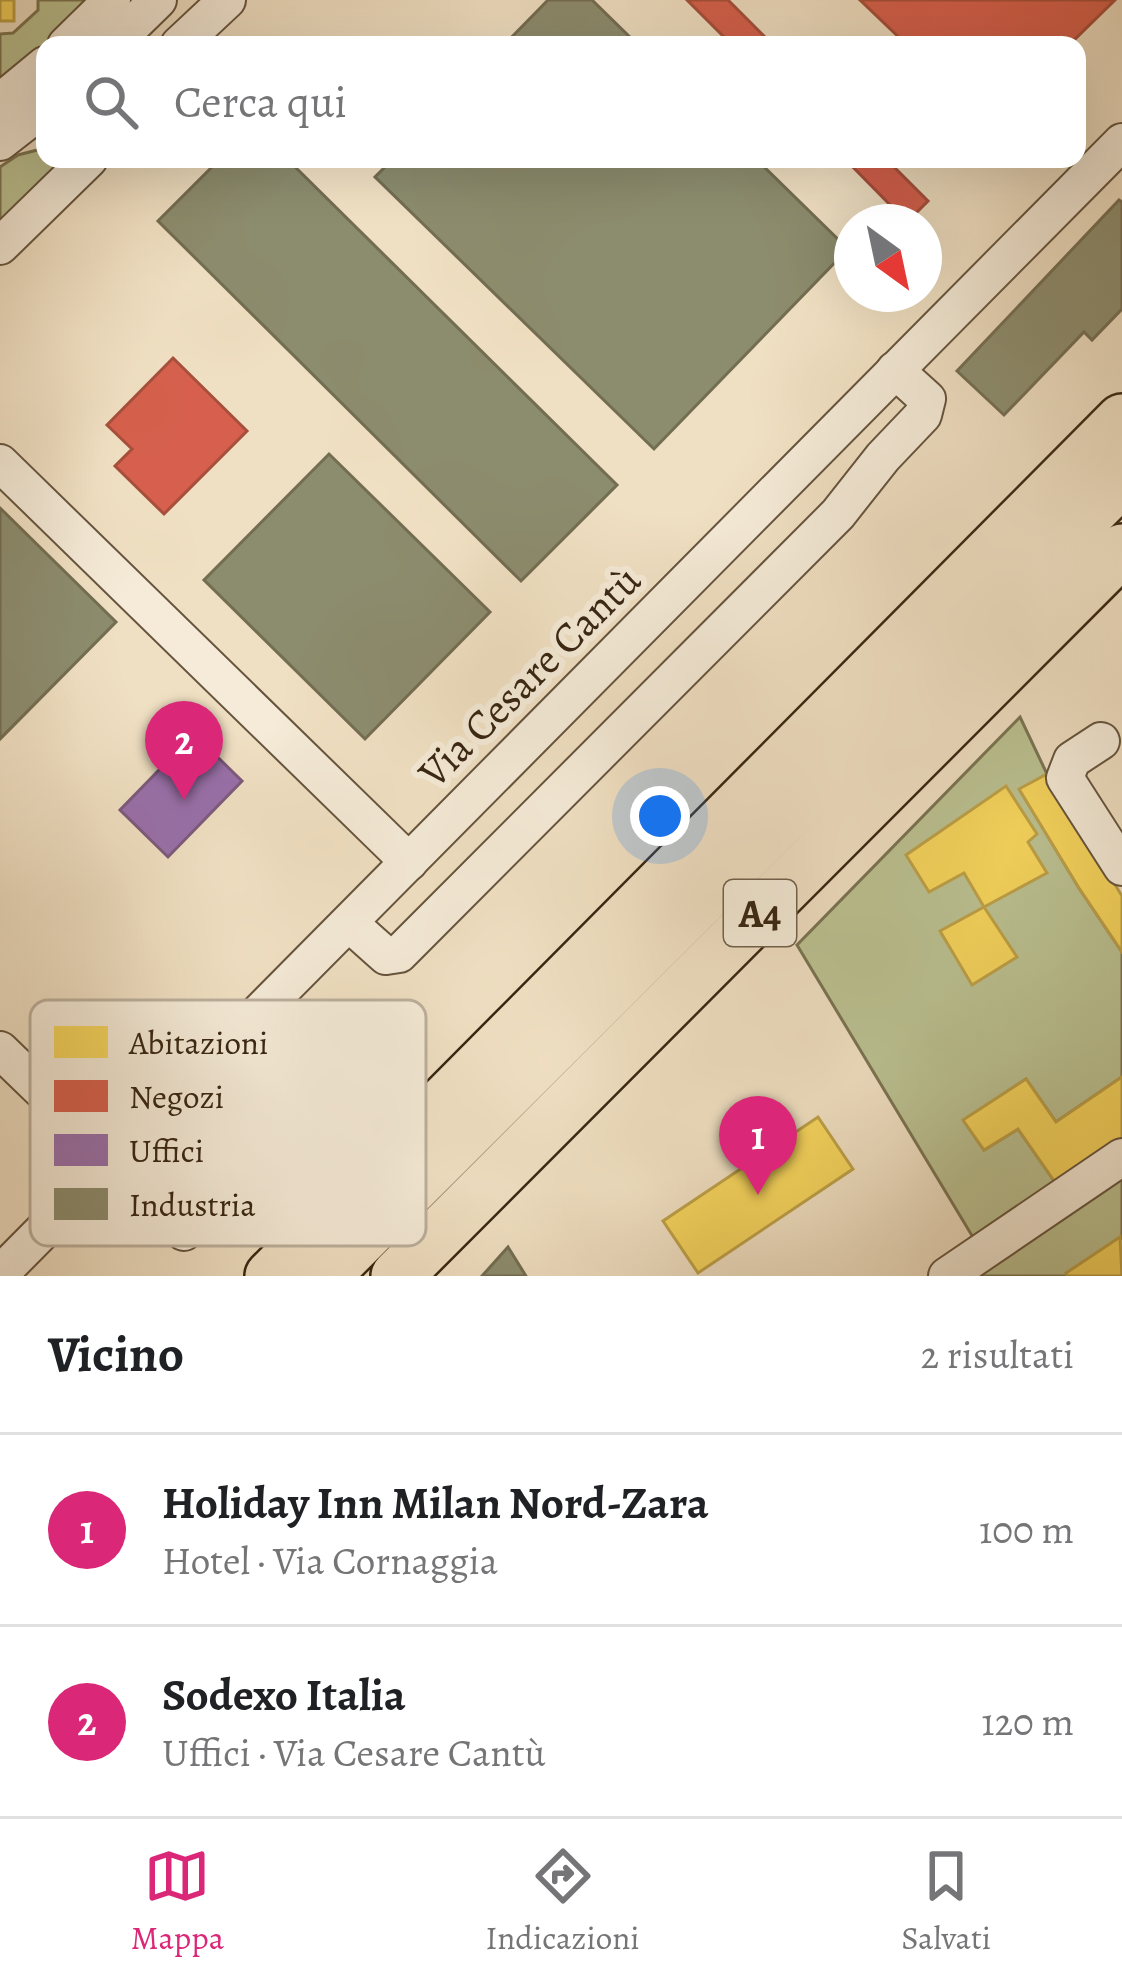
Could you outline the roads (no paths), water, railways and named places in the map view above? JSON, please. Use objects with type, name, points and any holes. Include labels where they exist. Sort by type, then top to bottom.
[{"type":"highway","points":[[426,1120],[1122,420]]},
{"type":"highway","name":"A4","points":[[426,1174],[1122,480]]},
{"type":"highway","name":"A4","points":[[397,1276],[1122,550]]},
{"type":"highway","points":[[446,1276],[1122,592]]},
{"type":"highway","points":[[271,1276],[301,1246]]},
{"type":"highway","name":"A4","points":[[324,1276],[354,1246]]},
{"type":"street","points":[[75,36],[112,0]]},
{"type":"street","points":[[121,36],[158,0]]},
{"type":"street","points":[[189,36],[231,0]]},
{"type":"street","points":[[209,36],[231,0]]},
{"type":"street","points":[[0,102],[36,72]]},
{"type":"street","points":[[0,144],[36,114]]},
{"type":"street","points":[[0,144],[36,133]]},
{"type":"street","name":"Via Cesare Cantù","points":[[273,1000],[1122,142]]},
{"type":"street","points":[[0,246],[80,168]]},
{"type":"street","points":[[349,923],[386,956],[399,954],[838,514],[923,415],[927,399],[895,370]]},
{"type":"street","points":[[0,463],[409,862]]},
{"type":"street","points":[[1101,741],[1072,760],[1065,778],[1122,867]]},
{"type":"street","points":[[0,1050],[30,1079]]},
{"type":"street","points":[[947,1276],[1122,1157]]},
{"type":"street","name":"Via Cesare Cantù","points":[[0,1274],[30,1244]]},
{"type":"place","name":"Sodexo Italia","points":[[184,800]]},
{"type":"place","name":"Holiday Inn Milan Nord-Zara","points":[[758,1195]]}]
